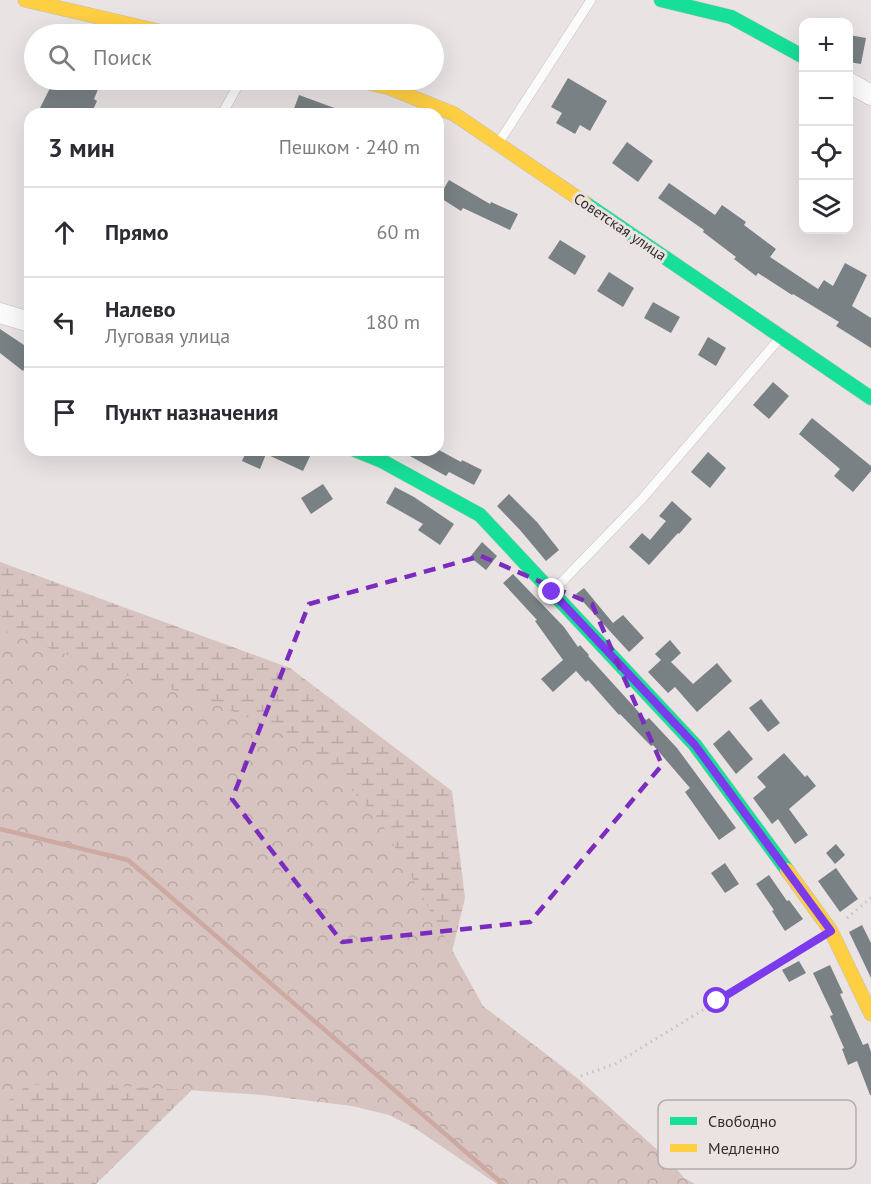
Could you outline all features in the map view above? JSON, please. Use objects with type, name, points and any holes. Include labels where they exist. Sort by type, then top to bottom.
[{"type":"street","points":[[661,0],[731,17],[799,54]]},
{"type":"street","points":[[38,2],[129,24]]},
{"type":"street","points":[[853,84],[871,95]]},
{"type":"street","name":"Советская улица","points":[[395,90],[439,108]]},
{"type":"street","name":"Советская улица","points":[[444,110],[454,114],[871,398]]},
{"type":"street","points":[[0,313],[24,320]]},
{"type":"street","points":[[370,456],[480,515],[695,745],[831,931],[871,1014]]},
{"type":"lane","points":[[498,144],[591,0]]},
{"type":"lane","points":[[225,108],[235,90]]},
{"type":"lane","points":[[552,592],[641,500],[781,338]]},
{"type":"path","points":[[581,1076],[615,1064],[831,931],[871,898]]},
{"type":"highlighted area","points":[[481,556],[592,604],[662,765],[530,922],[342,942],[232,799],[309,604]]},
{"type":"green space","points":[[0,562],[290,668],[452,791],[465,898],[445,981],[200,1082],[96,1184],[0,1184]]},
{"type":"green space","points":[[0,630],[103,668],[208,701],[285,733],[341,778],[381,822],[483,1006],[576,1077],[658,1150],[658,1169],[677,1169],[684,1178],[695,1184],[497,1184],[413,1127],[389,1115],[352,1106],[262,1095],[124,1086],[71,1080],[26,1086],[0,1108]]},
{"type":"building","points":[[853,36],[866,38],[861,64],[853,63]]},
{"type":"building","points":[[568,78],[607,101],[590,131],[580,125],[575,134],[556,123],[562,113],[551,107]]},
{"type":"building","points":[[49,90],[98,90],[94,108],[40,108]]},
{"type":"building","points":[[299,95],[334,108],[294,108]]},
{"type":"building","points":[[627,142],[653,161],[638,182],[612,163]]},
{"type":"building","points":[[449,180],[490,204],[491,202],[518,214],[510,230],[463,208],[461,211],[444,200],[444,188]]},
{"type":"building","points":[[669,183],[715,215],[722,205],[746,222],[744,225],[776,249],[770,257],[818,289],[824,280],[833,286],[845,263],[867,275],[852,306],[871,318],[871,348],[836,326],[839,322],[758,273],[756,276],[734,259],[736,257],[703,232],[704,230],[658,198]]},
{"type":"building","points":[[560,240],[586,256],[575,275],[548,258]]},
{"type":"building","points":[[609,272],[634,288],[623,307],[597,291]]},
{"type":"building","points":[[653,302],[680,317],[671,333],[644,318]]},
{"type":"building","points":[[0,329],[24,345],[23,371],[0,353]]},
{"type":"building","points":[[708,337],[726,348],[716,366],[698,355]]},
{"type":"building","points":[[773,382],[789,396],[769,419],[753,405]]},
{"type":"building","points":[[812,418],[871,466],[871,471],[853,492],[834,476],[840,469],[799,434]]},
{"type":"building","points":[[708,452],[726,468],[710,488],[691,472]]},
{"type":"building","points":[[444,453],[482,470],[474,485],[449,472],[446,476],[410,456],[444,456]]},
{"type":"building","points":[[244,456],[265,456],[260,469],[242,461]]},
{"type":"building","points":[[270,456],[310,456],[303,471]]},
{"type":"building","points":[[323,484],[333,499],[311,514],[301,498]]},
{"type":"building","points":[[395,487],[454,524],[440,545],[418,530],[423,524],[386,503]]},
{"type":"building","points":[[509,494],[537,522],[559,550],[546,561],[497,506]]},
{"type":"building","points":[[672,501],[692,519],[649,565],[629,547],[642,533],[650,540],[666,521],[659,516]]},
{"type":"building","points":[[482,542],[497,556],[486,570],[470,557]]},
{"type":"building","points":[[513,574],[564,627],[578,647],[580,645],[646,720],[649,718],[677,748],[736,828],[719,840],[685,792],[690,788],[653,745],[651,746],[619,715],[588,680],[586,682],[576,671],[553,692],[541,679],[563,660],[535,621],[537,620],[503,583]]},
{"type":"building","points":[[584,588],[613,623],[623,615],[644,638],[629,652],[576,594]]},
{"type":"building","points":[[670,640],[681,653],[671,662],[693,684],[717,663],[732,681],[697,712],[675,687],[668,693],[648,672],[661,660],[655,654]]},
{"type":"building","points":[[761,699],[780,723],[768,732],[749,708]]},
{"type":"building","points":[[729,730],[753,759],[736,774],[713,744]]},
{"type":"building","points":[[784,753],[816,786],[789,809],[808,835],[795,844],[778,819],[772,824],[753,798],[766,787],[757,777]]},
{"type":"building","points":[[836,844],[845,855],[835,864],[826,853]]},
{"type":"building","points":[[725,863],[739,884],[725,893],[711,873]]},
{"type":"building","points":[[836,868],[858,899],[840,912],[818,881]]},
{"type":"building","points":[[769,875],[803,919],[785,931],[756,884]]},
{"type":"building","points":[[862,925],[871,943],[871,978],[849,932]]},
{"type":"building","points":[[799,961],[806,973],[789,982],[782,970]]},
{"type":"building","points":[[830,965],[843,993],[840,994],[863,1045],[868,1043],[871,1052],[871,1095],[857,1061],[848,1065],[842,1049],[844,1048],[830,1016],[833,1015],[813,973]]},
{"type":"waterway","points":[[0,829],[128,860],[503,1184]]},
{"type":"traffic: fast","points":[[661,0],[731,17],[799,54]]},
{"type":"traffic: fast","points":[[585,203],[871,398]]},
{"type":"traffic: fast","points":[[370,456],[480,515],[695,745],[787,870]]},
{"type":"traffic: slow","points":[[25,0],[128,24]]},
{"type":"traffic: slow","points":[[395,90],[439,108]]},
{"type":"traffic: slow","points":[[444,110],[454,114],[585,203]]},
{"type":"traffic: slow","points":[[787,870],[831,931],[871,1014]]},
{"type":"route","points":[[552,592],[695,745],[831,931],[717,1001]]}]
